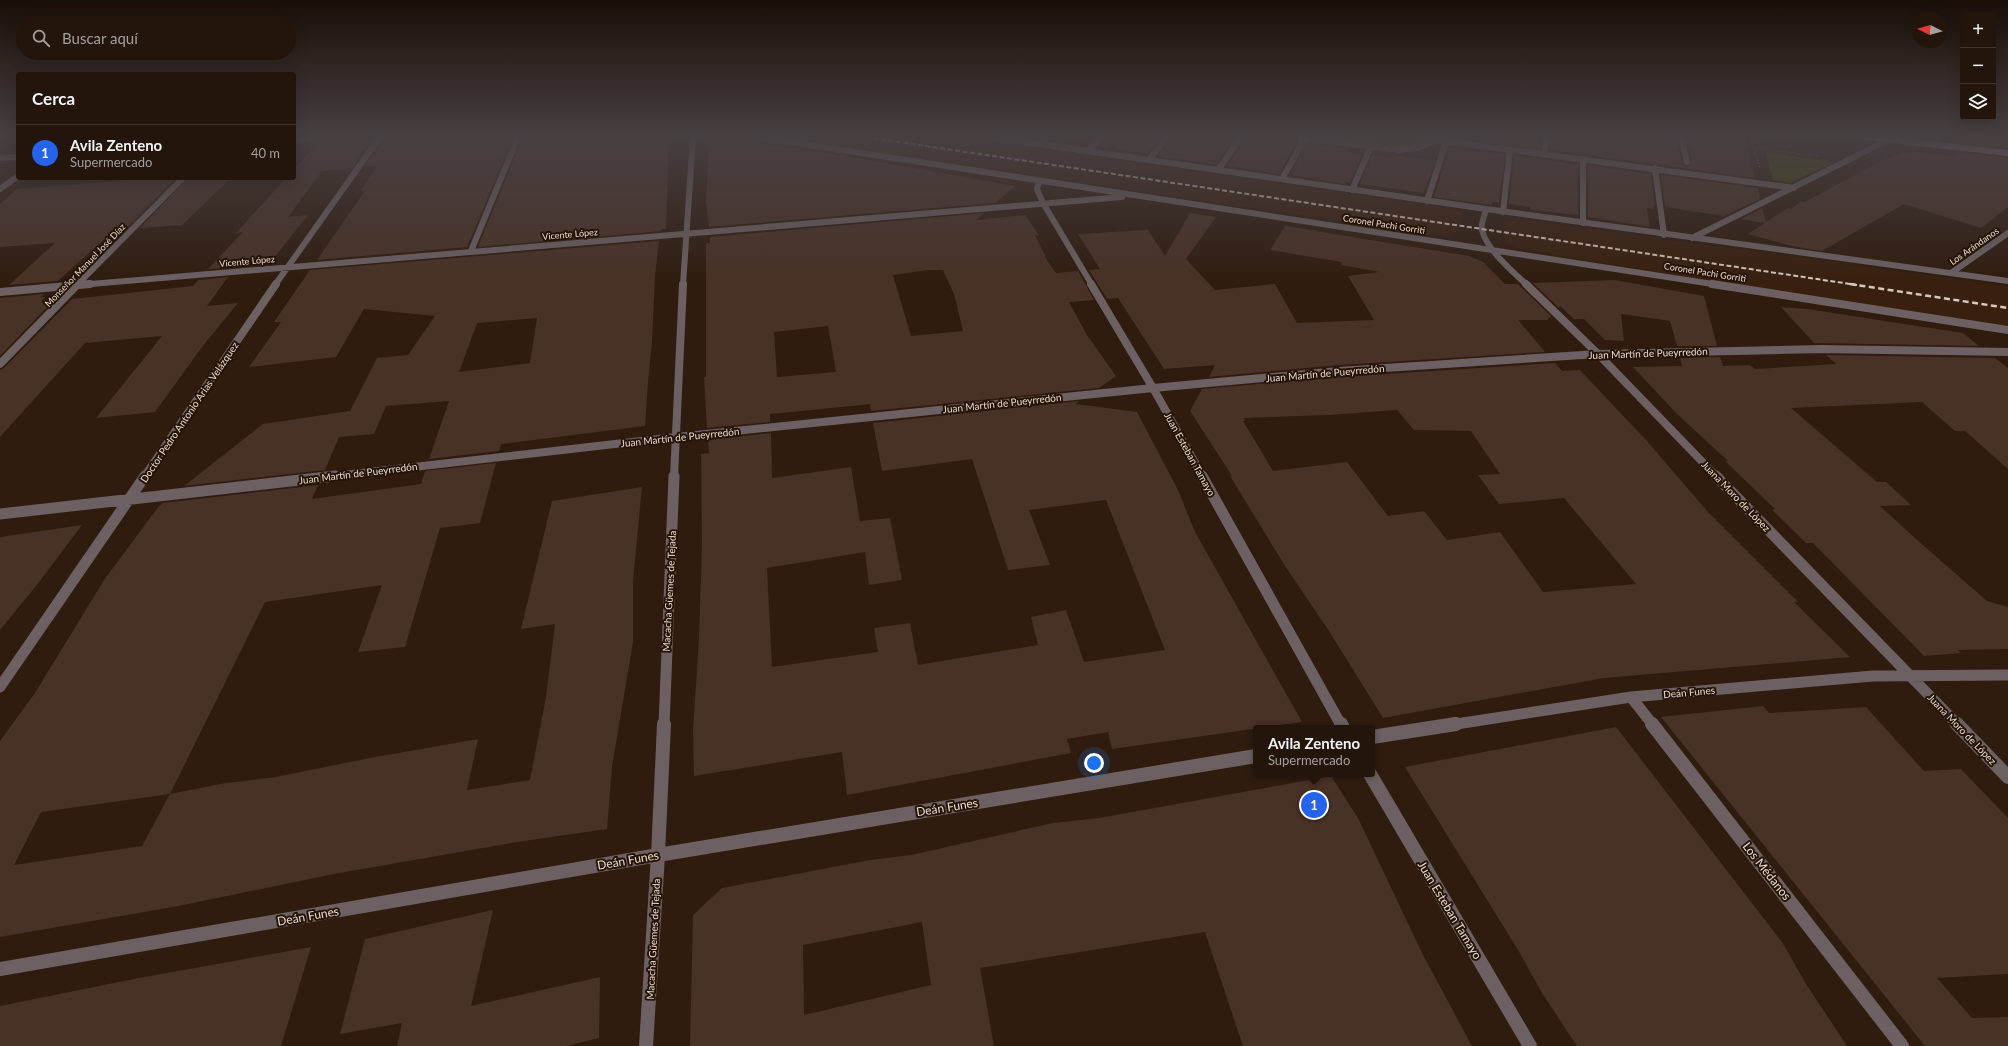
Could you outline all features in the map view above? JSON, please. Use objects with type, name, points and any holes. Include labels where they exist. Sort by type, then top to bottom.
[{"type":"street","name":"Monseñor Manuel José Díaz","points":[[0,364],[175,186]]},
{"type":"street","name":"Doctor Pedro Antonio Arias Velázquez","points":[[0,687],[130,500],[288,267],[345,186]]},
{"type":"street","points":[[471,251],[498,186]]},
{"type":"street","name":"Macacha Güemes de Tejada","points":[[646,1046],[658,855],[685,233],[689,186]]},
{"type":"street","name":"Juan Esteban Tamayo","points":[[1038,186],[1037,189],[1043,203],[1153,388],[1341,725]]},
{"type":"street","name":"Coronel Pachi Gorriti","points":[[1068,186],[1142,196],[1452,245],[1492,249],[2008,330]]},
{"type":"street","points":[[1325,186],[1486,210],[2008,281]]},
{"type":"street","points":[[1352,190],[1354,186]]},
{"type":"street","points":[[1426,201],[1431,186]]},
{"type":"street","points":[[1503,212],[1506,186]]},
{"type":"street","points":[[1583,186],[1583,223]]},
{"type":"street","points":[[1657,186],[1664,234]]},
{"type":"street","points":[[1781,186],[1794,188]]},
{"type":"street","points":[[1692,238],[1798,186]]},
{"type":"street","name":"Vicente López","points":[[0,292],[685,233],[1142,196]]},
{"type":"street","name":"Juana Moro de López","points":[[1486,210],[1481,229],[1492,249],[1505,264],[1598,354],[2008,777]]},
{"type":"street","name":"Los Arándanos","points":[[1951,273],[2008,233]]},
{"type":"street","name":"Juan Martín de Pueyrredón","points":[[0,514],[676,437],[1153,388],[1339,371],[1598,354],[1790,349],[2008,352]]},
{"type":"street","name":"Deán Funes","points":[[1375,737],[1631,697],[1874,676],[2008,675]]},
{"type":"street","name":"Los Médanos","points":[[1631,697],[1902,1046]]},
{"type":"street","name":"Deán Funes","points":[[0,969],[658,855],[1253,756]]},
{"type":"street","name":"Juan Esteban Tamayo","points":[[1372,777],[1530,1046]]},
{"type":"shaded area","points":[[1104,186],[1297,186],[1450,208],[1460,211],[1465,216],[1455,234],[1447,237]]},
{"type":"shaded area","points":[[1521,219],[2008,286],[2008,327],[1865,307],[1516,248],[1508,244],[1505,239],[1503,223]]},
{"type":"building","points":[[58,186],[168,186],[126,229],[114,230],[58,281],[9,285],[55,243],[0,247],[0,204],[17,189]]},
{"type":"building","points":[[180,186],[223,186],[182,225],[140,228]]},
{"type":"building","points":[[279,186],[311,186],[288,217],[308,215],[273,259],[239,261],[235,267],[208,269],[243,232],[236,233]]},
{"type":"building","points":[[364,186],[493,186],[467,247],[317,260],[364,192],[361,190]]},
{"type":"building","points":[[503,186],[667,186],[666,229],[661,229],[661,231],[478,247]]},
{"type":"building","points":[[707,186],[1015,186],[995,203],[709,227],[706,201]]},
{"type":"building","points":[[1373,186],[1426,186],[1424,193]]},
{"type":"building","points":[[1437,186],[1501,186],[1499,203],[1492,202],[1492,205],[1434,197]]},
{"type":"building","points":[[1511,186],[1578,186],[1578,215],[1530,210],[1530,207],[1509,204]]},
{"type":"building","points":[[1588,186],[1652,186],[1655,206],[1653,205],[1654,209],[1647,208],[1650,227],[1588,217]]},
{"type":"building","points":[[1662,186],[1742,186],[1758,188],[1760,199],[1724,216],[1665,207]]},
{"type":"building","points":[[1835,186],[2008,186],[2008,207],[1981,228],[1904,204],[1822,251],[1792,246],[1748,234],[1765,223],[1741,219],[1762,208],[1766,222],[1788,208],[1791,209],[1801,201],[1804,202]]},
{"type":"building","points":[[984,213],[976,220],[1025,215],[1039,235],[1035,235],[1048,262],[1056,273],[1078,271],[1094,300],[1069,302],[1087,335],[1116,376],[1099,388],[871,411],[870,404],[770,414],[770,422],[707,428],[704,377],[706,377],[706,243],[710,243],[710,237]],"holes":[[[928,270],[943,270],[954,294],[963,331],[911,336],[893,275]],[[828,326],[836,372],[777,377],[774,332]]]},
{"type":"building","points":[[1190,213],[1216,217],[1186,259],[1215,290],[1275,284],[1297,323],[1374,320],[1348,276],[1379,272],[1342,265],[1341,262],[1270,250],[1285,226],[1469,256],[1483,262],[1505,284],[1518,284],[1551,316],[1547,320],[1518,320],[1545,352],[1339,365],[1209,377],[1215,365],[1164,369],[1118,298],[1107,299],[1089,270],[1100,269],[1078,234],[1148,230],[1165,256]]},
{"type":"building","points":[[659,241],[655,276],[652,342],[645,426],[501,444],[499,451],[429,459],[449,401],[386,406],[374,434],[339,437],[325,470],[184,486],[263,424],[350,411],[377,358],[408,355],[435,316],[364,309],[336,357],[249,367],[281,322],[274,322],[310,270]],"holes":[[[537,318],[530,363],[459,372],[477,323]]]},
{"type":"building","points":[[228,277],[207,306],[238,303],[202,347],[155,412],[96,418],[162,336],[85,343],[0,437],[0,370],[4,368],[72,299],[193,286],[198,280]]},
{"type":"building","points":[[1615,280],[1704,296],[1717,346],[1677,346],[1670,321],[1621,314],[1624,341],[1605,340],[1584,319],[1574,319],[1560,306],[1559,308],[1533,283]]},
{"type":"building","points":[[44,294],[40,298],[45,297],[41,302],[54,300],[0,356],[0,298]]},
{"type":"building","points":[[1781,307],[1807,309],[1963,333],[1979,346],[1814,343]]},
{"type":"building","points":[[1826,355],[1995,358],[2008,368],[2008,469],[1965,431],[1955,431],[1922,402],[1791,408],[1877,482],[1886,482],[1911,505],[1880,506],[1987,601],[2008,607],[2008,649],[1957,650],[1961,653],[1924,656],[1813,543],[1806,543],[1772,510],[1775,509],[1725,461],[1728,461],[1677,414],[1633,367],[1682,366],[1680,358],[1720,357],[1723,366],[1750,365],[1755,369],[1836,364]]},
{"type":"building","points":[[1555,363],[1562,371],[1580,370],[1646,440],[1708,512],[1798,602],[1794,602],[1850,657],[1604,678],[1383,718],[1329,631],[1285,566],[1230,476],[1232,476],[1190,411],[1202,389],[1339,377]],"holes":[[[1397,410],[1414,430],[1471,431],[1500,474],[1478,475],[1499,504],[1564,498],[1636,584],[1543,592],[1500,532],[1447,540],[1424,511],[1388,516],[1347,462],[1273,471],[1243,421],[1245,421],[1244,418],[1329,415]]]},
{"type":"building","points":[[1079,401],[1076,404],[1137,412],[1178,490],[1195,532],[1302,722],[1281,725],[1253,725],[1253,729],[1112,749],[1108,732],[1067,739],[1071,753],[847,795],[842,752],[694,776],[693,730],[699,639],[702,545],[701,454],[709,453],[708,440],[771,433],[772,478],[851,467],[860,521],[890,518],[902,580],[869,585],[865,552],[767,568],[772,667],[878,652],[874,628],[910,623],[918,665],[1038,645],[1031,617],[1066,610],[1084,662],[1165,650],[1106,500],[1029,510],[1050,565],[1008,570],[972,459],[882,471],[873,423]]},
{"type":"building","points":[[496,463],[480,523],[440,528],[405,647],[358,652],[382,585],[265,602],[170,794],[226,783],[276,777],[370,758],[478,739],[467,790],[530,780],[546,697],[555,624],[521,629],[552,501],[642,487],[633,581],[633,642],[612,767],[607,829],[517,842],[334,874],[173,907],[0,937],[0,741],[35,693],[104,580],[159,506],[163,503],[318,485],[312,499],[421,484],[425,471]],"holes":[[[170,794],[142,846],[14,865],[41,812]]]},
{"type":"building","points":[[82,525],[36,586],[0,630],[0,537]]},
{"type":"building","points":[[1763,706],[1769,713],[1866,707],[1924,771],[1961,769],[2008,818],[2008,974],[1937,978],[1972,1018],[2008,1017],[2008,1046],[1925,1046],[1661,717]]},
{"type":"building","points":[[1616,727],[1782,942],[1806,984],[1847,1046],[1577,1046],[1542,993],[1518,950],[1405,767]]},
{"type":"building","points":[[1332,777],[1358,818],[1423,955],[1472,1046],[1243,1046],[1205,932],[980,968],[994,1046],[690,1046],[693,915],[722,888],[870,860],[911,855],[1053,823],[1099,818]],"holes":[[[922,922],[931,985],[804,1015],[803,945]]]},
{"type":"building","points":[[493,910],[471,1006],[600,977],[599,1038],[567,1046],[397,1046],[402,1023],[340,1034],[365,939]]},
{"type":"building","points":[[311,947],[281,1046],[0,1046],[0,1006],[139,978]]},
{"type":"railway","points":[[1193,186],[1857,285]]},
{"type":"railway","points":[[1850,284],[2008,308]]},
{"type":"place","name":"Avila Zenteno","points":[[1314,805]]}]
